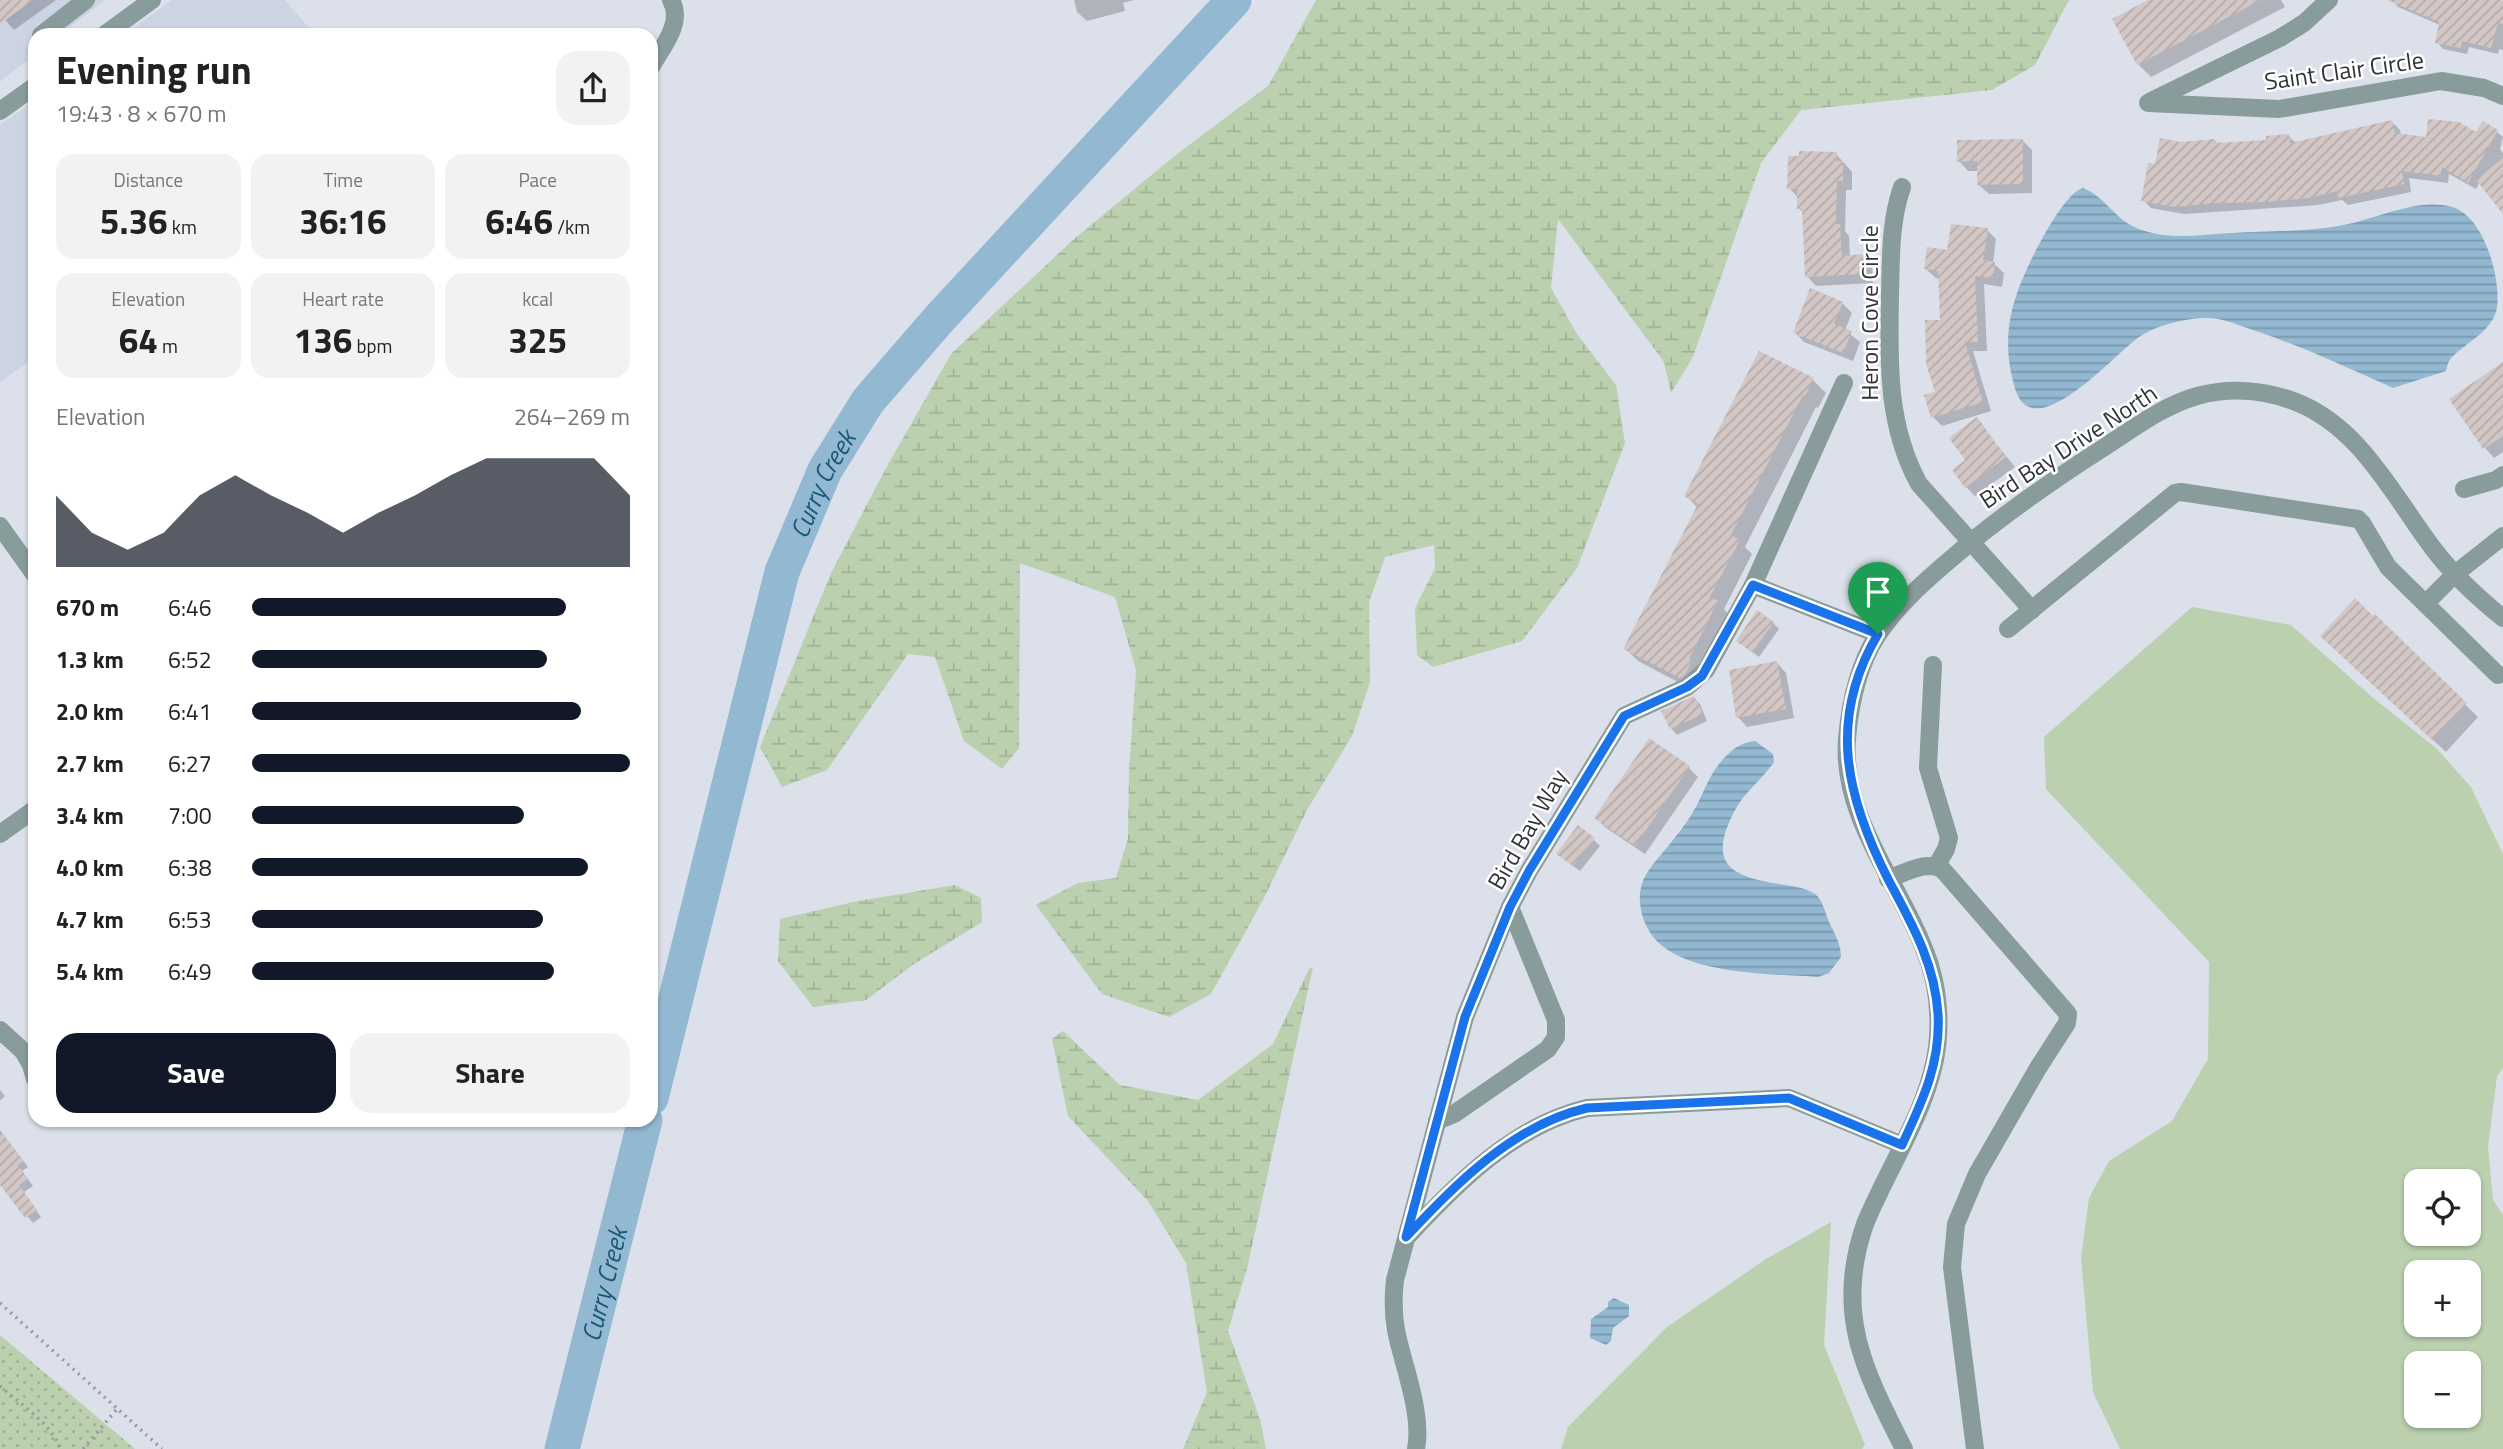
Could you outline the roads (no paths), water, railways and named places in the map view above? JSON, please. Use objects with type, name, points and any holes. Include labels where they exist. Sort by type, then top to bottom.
[{"type":"street","points":[[50,28],[86,0]]},
{"type":"street","points":[[658,55],[674,26],[675,7],[671,0]]},
{"type":"street","name":"Saint Clair Circle","points":[[2329,0],[2304,23],[2280,38],[2148,103],[2279,109],[2441,81],[2484,88],[2503,96]]},
{"type":"street","points":[[112,28],[141,3]]},
{"type":"street","points":[[2,107],[28,90]]},
{"type":"street","name":"Heron Cove Circle","points":[[1902,187],[1892,227],[1889,363],[1896,427],[1914,475],[1933,500],[2032,610]]},
{"type":"street","name":"Bird Bay Way","points":[[1416,1449],[1418,1424],[1395,1328],[1395,1280],[1465,1017],[1510,907],[1535,860],[1624,716],[1687,687],[1702,676],[1753,585],[1844,383]]},
{"type":"street","name":"Bird Bay Drive North","points":[[1904,1449],[1869,1379],[1858,1347],[1852,1294],[1858,1244],[1877,1195],[1931,1082],[1938,1039],[1938,1015],[1932,972],[1924,948],[1858,811],[1849,775],[1849,721],[1858,677],[1878,634],[1914,592],[1970,542],[2055,479],[2162,411],[2209,393],[2256,392],[2286,398],[2327,418],[2345,432],[2360,449],[2434,550],[2455,574],[2503,618]]},
{"type":"street","points":[[2464,489],[2496,480],[2503,475]]},
{"type":"street","points":[[2008,629],[2175,493],[2181,492],[2358,519],[2388,567],[2498,675]]},
{"type":"street","points":[[0,526],[28,565]]},
{"type":"street","points":[[2426,603],[2455,574],[2503,536]]},
{"type":"street","points":[[1753,585],[1878,634]]},
{"type":"street","points":[[1933,665],[1928,768],[1949,838],[1937,865]]},
{"type":"street","points":[[0,835],[28,814]]},
{"type":"street","points":[[1888,878],[1937,865],[2066,1010],[2069,1019],[1978,1174],[1956,1224],[1952,1267],[1975,1449]]},
{"type":"street","points":[[1437,1121],[1454,1114],[1517,1071],[1548,1049],[1556,1037],[1556,1020],[1510,907]]},
{"type":"street","points":[[0,1030],[28,1053]]},
{"type":"street","name":"Bird Bay Way","points":[[1406,1237],[1445,1195],[1481,1164],[1546,1123],[1565,1113],[1587,1108],[1789,1098],[1902,1145]]},
{"type":"water","points":[[2083,188],[2095,194],[2133,226],[2172,236],[2312,229],[2352,223],[2409,207],[2452,207],[2473,222],[2488,249],[2498,295],[2495,315],[2485,329],[2452,357],[2446,371],[2393,388],[2304,349],[2228,321],[2210,318],[2179,321],[2139,337],[2065,398],[2049,406],[2034,408],[2022,402],[2012,377],[2008,335],[2012,309],[2036,249],[2067,200]]},
{"type":"water","points":[[1755,741],[1773,754],[1774,762],[1734,812],[1726,829],[1724,855],[1728,864],[1747,877],[1802,888],[1818,897],[1837,939],[1841,957],[1829,973],[1818,977],[1731,970],[1687,960],[1669,951],[1655,939],[1642,913],[1640,891],[1645,877],[1689,819],[1717,766],[1736,747]]},
{"type":"water","points":[[1614,1298],[1629,1305],[1629,1316],[1613,1328],[1611,1341],[1606,1345],[1590,1338],[1591,1319],[1608,1307],[1608,1302]]},
{"type":"waterway","name":"Curry Creek","points":[[658,1070],[782,572],[825,470],[868,401],[939,319],[1234,0]]},
{"type":"waterway","name":"Curry Creek","points":[[562,1449],[643,1127]]}]
